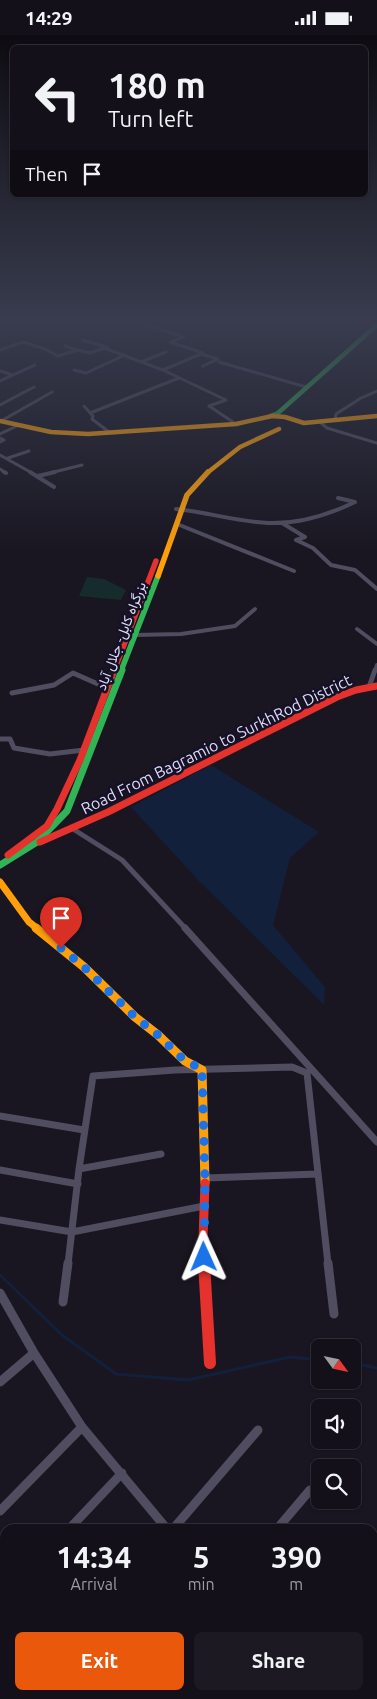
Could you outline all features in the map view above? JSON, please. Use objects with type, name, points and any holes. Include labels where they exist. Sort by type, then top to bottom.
[{"type":"main road","points":[[286,416],[299,398]]},
{"type":"main road","name":"بزرگراه کابل- جلال آباد","points":[[229,453],[254,437],[293,424],[286,416]]},
{"type":"main road","name":"بزرگراه کابل- جلال آباد","points":[[0,858],[9,854],[47,826],[74,781],[179,510],[192,489],[264,422],[286,416],[304,423],[377,417]]},
{"type":"main road","name":"بزرگراه کابل- جلال آباد","points":[[264,422],[281,429],[377,417]]},
{"type":"main road","points":[[0,421],[64,433],[264,422]]},
{"type":"main road","name":"بزرگراه کابل- جلال آباد","points":[[147,595],[177,525],[179,510]]},
{"type":"main road","name":"بزرگراه کابل- جلال آباد","points":[[0,865],[40,842],[58,823],[66,811],[84,750],[107,688],[115,677]]},
{"type":"main road","name":"Road From Bagramio to SurkhRod District","points":[[40,842],[71,830],[303,716],[343,694],[373,687]]},
{"type":"main road","name":"Road From Bagramio to SurkhRod District","points":[[58,823],[71,830]]},
{"type":"main road","points":[[0,884],[29,923],[84,967],[135,1017],[158,1035],[185,1061],[202,1069],[205,1178],[203,1239],[210,1363]]},
{"type":"street","points":[[0,405],[14,398]]},
{"type":"street","points":[[0,421],[42,398]]},
{"type":"street","points":[[90,413],[129,398]]},
{"type":"street","points":[[221,398],[226,400],[209,406],[236,424]]},
{"type":"street","points":[[335,420],[336,414],[360,398]]},
{"type":"street","points":[[84,406],[92,419],[109,432]]},
{"type":"street","points":[[321,423],[327,428],[377,443]]},
{"type":"street","points":[[0,434],[19,425]]},
{"type":"street","points":[[8,458],[29,451]]},
{"type":"street","points":[[0,455],[54,487]]},
{"type":"street","points":[[38,476],[82,465]]},
{"type":"street","points":[[0,469],[6,473]]},
{"type":"street","points":[[179,510],[202,511],[256,523],[296,522],[316,515],[332,513],[355,502],[338,498]]},
{"type":"street","points":[[282,523],[305,537],[296,540],[313,548],[331,565],[355,570],[377,589]]},
{"type":"street","points":[[177,525],[294,571]]},
{"type":"street","points":[[133,632],[181,634],[235,626],[255,609]]},
{"type":"street","points":[[356,629],[377,644]]},
{"type":"street","points":[[373,687],[377,665]]},
{"type":"street","points":[[12,693],[54,685],[73,673],[107,688]]},
{"type":"street","points":[[0,739],[10,739],[14,748],[50,754],[84,750]]},
{"type":"street","points":[[71,830],[122,859],[377,1142]]},
{"type":"street","points":[[63,1302],[78,1184],[78,1169],[93,1076],[202,1069],[292,1067],[307,1073],[334,1314]]},
{"type":"street","points":[[0,1116],[84,1130]]},
{"type":"street","points":[[78,1169],[160,1154]]},
{"type":"street","points":[[0,1170],[78,1184]]},
{"type":"street","points":[[205,1178],[318,1173]]},
{"type":"street","points":[[0,1220],[72,1232],[204,1206]]},
{"type":"street","points":[[1,1297],[34,1353],[82,1427],[163,1524]]},
{"type":"street","points":[[0,1382],[34,1353]]},
{"type":"street","points":[[0,1511],[82,1427]]},
{"type":"street","points":[[177,1524],[258,1430]]},
{"type":"street","points":[[74,1524],[122,1473]]},
{"type":"street","points":[[281,1524],[310,1490]]},
{"type":"green space","points":[[87,577],[104,579],[126,590],[121,600],[79,596]]},
{"type":"water","points":[[211,765],[319,832],[290,858],[273,925],[325,987],[324,1005],[197,879],[131,807]]},
{"type":"waterway","points":[[0,1275],[62,1335],[116,1374],[188,1380],[290,1357],[311,1359]]},
{"type":"waterway","points":[[361,1365],[377,1368]]},
{"type":"traffic: fast","points":[[268,417],[278,413],[295,398]]},
{"type":"traffic: fast","points":[[0,865],[37,842],[53,828],[67,811],[158,576]]},
{"type":"traffic: slow","points":[[0,421],[51,432],[88,434],[236,424],[272,416],[285,417],[304,423],[377,416]]},
{"type":"traffic: slow","points":[[158,576],[187,495],[196,484],[217,464],[240,447],[279,429]]},
{"type":"traffic: slow","points":[[0,882],[29,922],[84,967],[135,1017],[158,1035],[185,1061],[202,1070],[205,1183]]},
{"type":"traffic: jam","points":[[8,855],[47,826],[57,809],[80,760],[156,561]]},
{"type":"traffic: jam","points":[[40,842],[108,812],[337,697],[356,690],[377,686]]},
{"type":"traffic: jam","points":[[205,1183],[203,1239],[210,1363]]},
{"type":"route","points":[[61,948],[185,1061],[202,1069],[205,1178],[204,1257]]}]
